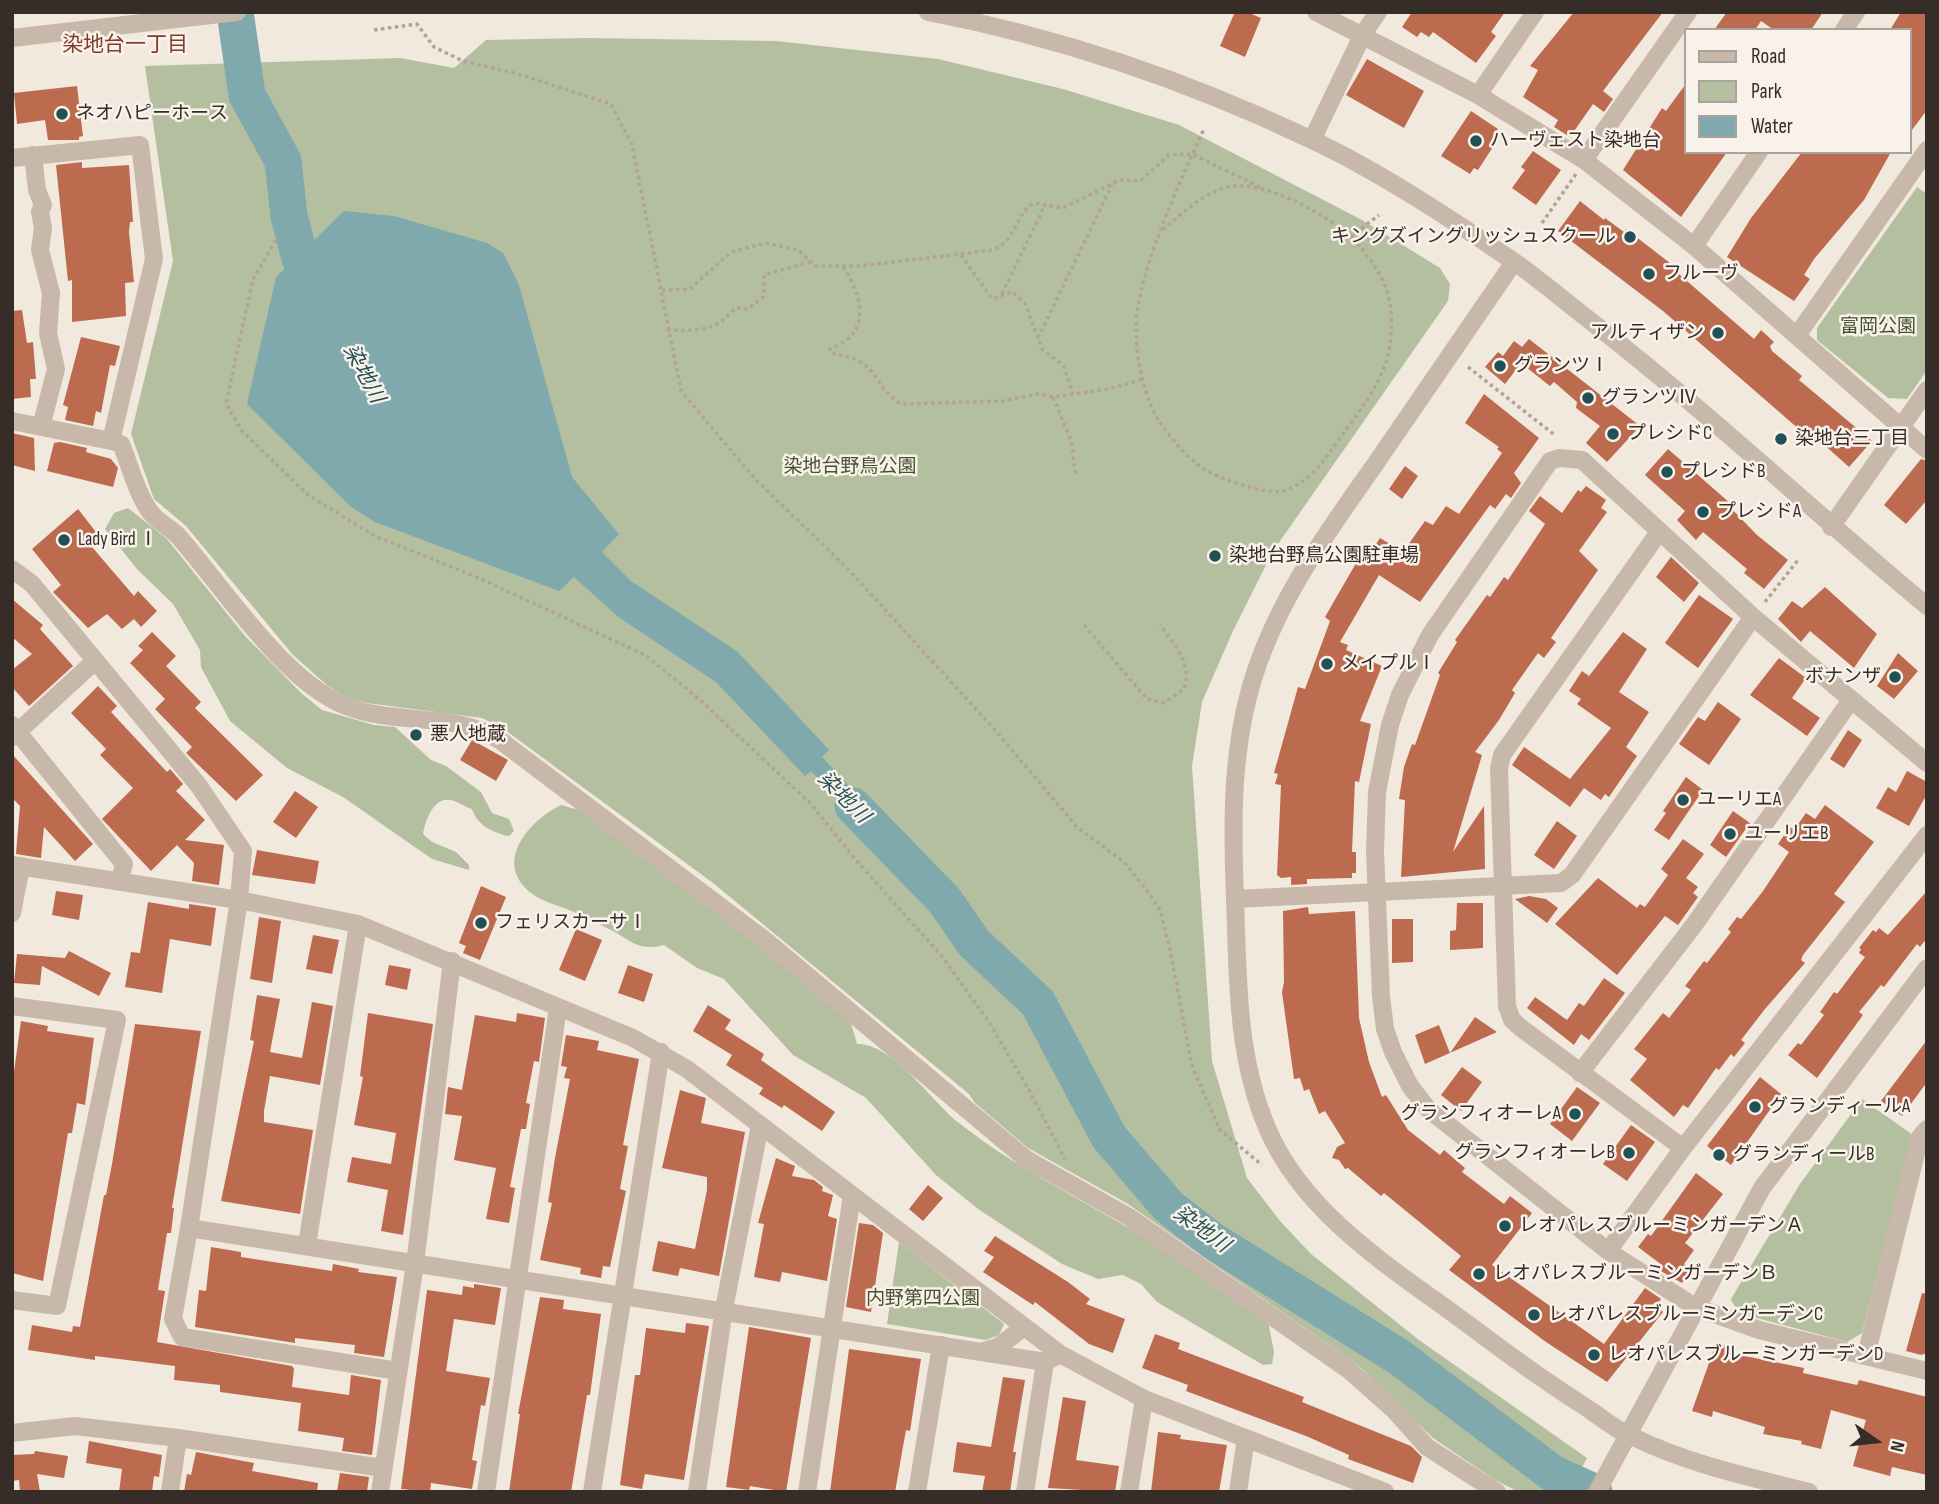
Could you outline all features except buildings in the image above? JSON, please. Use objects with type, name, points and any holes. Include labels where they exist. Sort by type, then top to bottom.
[{"type":"street","points":[[12,38],[237,12]]},
{"type":"street","points":[[928,12],[979,17],[1115,62],[1232,105],[1312,140],[1514,262],[1689,398],[1832,527],[1927,606]]},
{"type":"street","points":[[1316,12],[1478,95],[1582,165],[1694,246],[1798,334],[1927,450]]},
{"type":"street","points":[[1312,140],[1363,34],[1378,12]]},
{"type":"street","points":[[1478,95],[1535,12]]},
{"type":"street","points":[[1582,165],[1688,12]]},
{"type":"street","points":[[1845,28],[1856,12]]},
{"type":"street","points":[[12,158],[140,145],[154,259],[111,441]]},
{"type":"street","points":[[1798,334],[1927,150]]},
{"type":"street","points":[[1694,246],[1758,154]]},
{"type":"street","points":[[33,155],[37,190],[43,205],[40,212],[43,228],[40,250],[51,293],[48,333],[56,369],[41,427]]},
{"type":"street","points":[[1514,262],[1308,561],[1273,626],[1255,675],[1240,740],[1232,848],[1237,993],[1246,1063],[1269,1132],[1291,1167],[1323,1207],[1364,1248],[1536,1375],[1628,1435],[1708,1468],[1809,1492]]},
{"type":"street","points":[[1832,527],[1927,390]]},
{"type":"street","points":[[12,421],[121,444],[150,512],[177,534],[299,676],[348,708],[388,717],[467,726],[501,741],[766,941],[1026,1159],[1129,1217],[1349,1370],[1394,1410],[1427,1447],[1497,1492]]},
{"type":"street","points":[[1927,763],[1851,700],[1757,612],[1660,532],[1582,460],[1559,457],[1550,461],[1430,635],[1400,695],[1386,742],[1377,792],[1376,893],[1382,1012],[1394,1052],[1410,1086],[1428,1108],[1608,1251],[1695,1307],[1759,1330],[1927,1371]]},
{"type":"street","points":[[1660,532],[1502,755],[1499,769],[1503,888],[1509,1012],[1521,1028],[1683,1148]]},
{"type":"street","points":[[12,569],[32,584],[200,786],[243,851],[239,900],[173,1319],[182,1337],[398,1370]]},
{"type":"street","points":[[1235,899],[1503,888],[1555,885],[1567,880],[1757,612]]},
{"type":"street","points":[[95,661],[14,731],[124,864],[120,881]]},
{"type":"street","points":[[1580,1073],[1694,925],[1851,700]]},
{"type":"street","points":[[1608,1251],[1683,1148],[1927,835]]},
{"type":"street","points":[[12,913],[17,866],[239,900],[358,924],[452,961],[661,1052],[1024,1327],[1052,1358]]},
{"type":"street","points":[[307,1245],[358,924]]},
{"type":"street","points":[[380,1492],[415,1264],[452,961]]},
{"type":"street","points":[[1597,1492],[1695,1307],[1762,1188],[1927,968]]},
{"type":"street","points":[[12,1006],[117,1020],[57,1306],[12,1300]]},
{"type":"street","points":[[486,1492],[558,1008]]},
{"type":"street","points":[[592,1492],[661,1052]]},
{"type":"street","points":[[697,1492],[724,1309],[760,1125]]},
{"type":"street","points":[[1866,1356],[1920,1137],[1927,1129]]},
{"type":"street","points":[[807,1492],[830,1326],[852,1195]]},
{"type":"street","points":[[189,1228],[724,1309],[941,1345],[1052,1358],[1144,1399],[1246,1438],[1338,1483],[1385,1492]]},
{"type":"street","points":[[984,1351],[998,1347],[1024,1327]]},
{"type":"street","points":[[917,1492],[941,1345]]},
{"type":"street","points":[[1025,1492],[1052,1358]]},
{"type":"street","points":[[1129,1492],[1144,1399]]},
{"type":"street","points":[[12,1433],[75,1426],[383,1468]]},
{"type":"street","points":[[170,1492],[178,1438]]},
{"type":"street","points":[[1238,1492],[1246,1438]]},
{"type":"path","points":[[374,30],[417,24],[434,47],[463,61],[530,77],[611,104],[632,145],[681,391],[755,480],[846,567],[998,732],[1077,827],[1125,863],[1148,892],[1160,909],[1170,948],[1192,1066],[1220,1130],[1262,1165]]},
{"type":"path","points":[[662,290],[690,289],[731,252],[765,243],[798,250],[815,267],[993,250],[1007,243],[1026,208],[1034,203],[1063,208],[1113,183],[1140,181],[1169,155],[1192,154],[1305,207],[1350,237],[1372,263],[1388,292],[1392,334],[1378,383],[1316,472],[1284,491],[1244,486],[1201,467],[1161,424],[1141,380],[1137,313],[1163,230],[1192,154],[1204,129]]},
{"type":"path","points":[[1542,223],[1582,165]]},
{"type":"path","points":[[1038,339],[1113,183]]},
{"type":"path","points":[[1163,230],[1190,207],[1224,187],[1264,188]]},
{"type":"path","points":[[1002,296],[1045,205]]},
{"type":"path","points":[[1350,237],[1379,215]]},
{"type":"path","points":[[276,240],[253,279],[226,403],[241,430],[308,495],[375,536],[479,578],[645,655],[698,698],[811,804],[861,866],[942,955],[1009,1056],[1070,1171]]},
{"type":"path","points":[[961,254],[992,299],[1012,292],[1025,303],[1042,349],[1063,365],[1073,393]]},
{"type":"path","points":[[667,330],[703,331],[727,318],[735,308],[748,309],[764,296],[764,275],[810,262]]},
{"type":"path","points":[[842,266],[853,279],[859,318],[857,327],[849,338],[830,349],[831,352],[859,360],[871,367],[888,396],[901,404],[1003,401],[1038,394],[1053,397],[1108,389],[1141,380]]},
{"type":"path","points":[[1468,367],[1556,436]]},
{"type":"path","points":[[1053,397],[1071,440],[1076,477]]},
{"type":"path","points":[[1757,612],[1798,560]]},
{"type":"path","points":[[1084,625],[1147,699],[1163,702],[1170,701],[1184,689],[1188,672],[1185,661],[1160,624]]},
{"type":"green space","name":"染地台野鳥公園","points":[[587,38],[776,41],[938,59],[1063,89],[1179,125],[1362,220],[1440,268],[1450,284],[1448,301],[1273,551],[1232,633],[1202,702],[1192,766],[1212,1061],[1247,1178],[1280,1221],[1311,1254],[1419,1340],[1587,1458],[1569,1492],[1519,1492],[1495,1480],[1433,1438],[1359,1366],[1128,1204],[1028,1148],[975,1103],[969,1094],[713,883],[501,727],[482,718],[367,703],[347,698],[328,686],[293,655],[186,526],[154,499],[131,434],[173,261],[145,66],[400,58],[454,68],[486,40]]},
{"type":"green space","name":"富岡公園","points":[[1917,187],[1927,194],[1927,370],[1907,399],[1888,398],[1817,340],[1817,328]]},
{"type":"green space","points":[[128,508],[167,539],[245,636],[301,693],[322,710],[374,725],[395,727],[431,760],[446,766],[481,792],[492,813],[509,819],[514,831],[509,836],[497,833],[482,824],[472,809],[444,800],[431,811],[423,834],[432,842],[456,852],[469,865],[469,870],[432,859],[343,797],[287,768],[230,721],[201,667],[200,650],[173,604],[137,569],[105,529],[114,513]]},
{"type":"green space","points":[[561,805],[582,811],[737,928],[851,1023],[857,1044],[871,1046],[898,1063],[948,1114],[979,1138],[1159,1247],[1268,1321],[1274,1352],[1272,1364],[1263,1365],[1157,1302],[1141,1284],[1123,1275],[1098,1279],[1062,1264],[978,1209],[936,1175],[866,1098],[793,1055],[724,979],[697,968],[664,945],[638,945],[531,893],[520,881],[515,868],[515,855],[528,831]]},
{"type":"green space","points":[[1862,1099],[1913,1135],[1862,1333],[1847,1342],[1738,1313],[1731,1299],[1800,1184]]},
{"type":"green space","name":"内野第四公園","points":[[899,1242],[1004,1324],[999,1335],[986,1340],[887,1324]]},
{"type":"water","points":[[344,211],[394,216],[487,243],[503,253],[519,285],[572,477],[619,534],[602,552],[631,581],[738,652],[829,750],[822,757],[895,835],[883,846],[811,771],[805,776],[716,682],[617,616],[574,577],[559,591],[375,522],[351,507],[247,404],[276,277]]},
{"type":"waterway","name":"染地川","points":[[235,12],[247,95],[283,161],[289,216],[300,258],[322,297]]},
{"type":"waterway","name":"染地川","points":[[853,806],[945,901],[974,943],[1038,1003],[1109,1137],[1168,1206],[1213,1241],[1399,1357],[1552,1473],[1594,1492]]},
{"type":"place","name":"ネオハピーホース","points":[[62,114]]},
{"type":"place","name":"ハーヴェスト染地台","points":[[1476,141]]},
{"type":"place","name":"キングズイングリッシュスクール","points":[[1630,237]]},
{"type":"place","name":"フルーヴ","points":[[1649,274]]},
{"type":"place","name":"アルティザン","points":[[1718,333]]},
{"type":"place","name":"グランツⅠ","points":[[1500,366]]},
{"type":"place","name":"グランツⅣ","points":[[1588,398]]},
{"type":"place","name":"プレシドC","points":[[1613,434]]},
{"type":"place","name":"染地台三丁目","points":[[1781,439]]},
{"type":"place","name":"プレシドB","points":[[1667,472]]},
{"type":"place","name":"プレシドA","points":[[1703,512]]},
{"type":"place","name":"Lady Bird Ⅰ","points":[[64,540]]},
{"type":"place","name":"染地台野鳥公園駐車場","points":[[1215,556]]},
{"type":"place","name":"メイプルⅠ","points":[[1327,664]]},
{"type":"place","name":"ボナンザ","points":[[1895,677]]},
{"type":"place","name":"悪人地蔵","points":[[416,735]]},
{"type":"place","name":"ユーリエA","points":[[1683,800]]},
{"type":"place","name":"ユーリエB","points":[[1730,834]]},
{"type":"place","name":"フェリスカーサⅠ","points":[[481,923]]},
{"type":"place","name":"グランディールA","points":[[1755,1107]]},
{"type":"place","name":"グランフィオーレA","points":[[1575,1114]]},
{"type":"place","name":"グランフィオーレB","points":[[1629,1153]]},
{"type":"place","name":"グランディールB","points":[[1719,1155]]},
{"type":"place","name":"レオパレスブルーミンガーデンＡ","points":[[1505,1226]]},
{"type":"place","name":"レオパレスブルーミンガーデンＢ","points":[[1479,1274]]},
{"type":"place","name":"レオパレスブルーミンガーデンC","points":[[1534,1315]]},
{"type":"place","name":"レオパレスブルーミンガーデンD","points":[[1594,1355]]},
{"type":"district","name":"染地台一丁目","points":[[125,46]]}]
